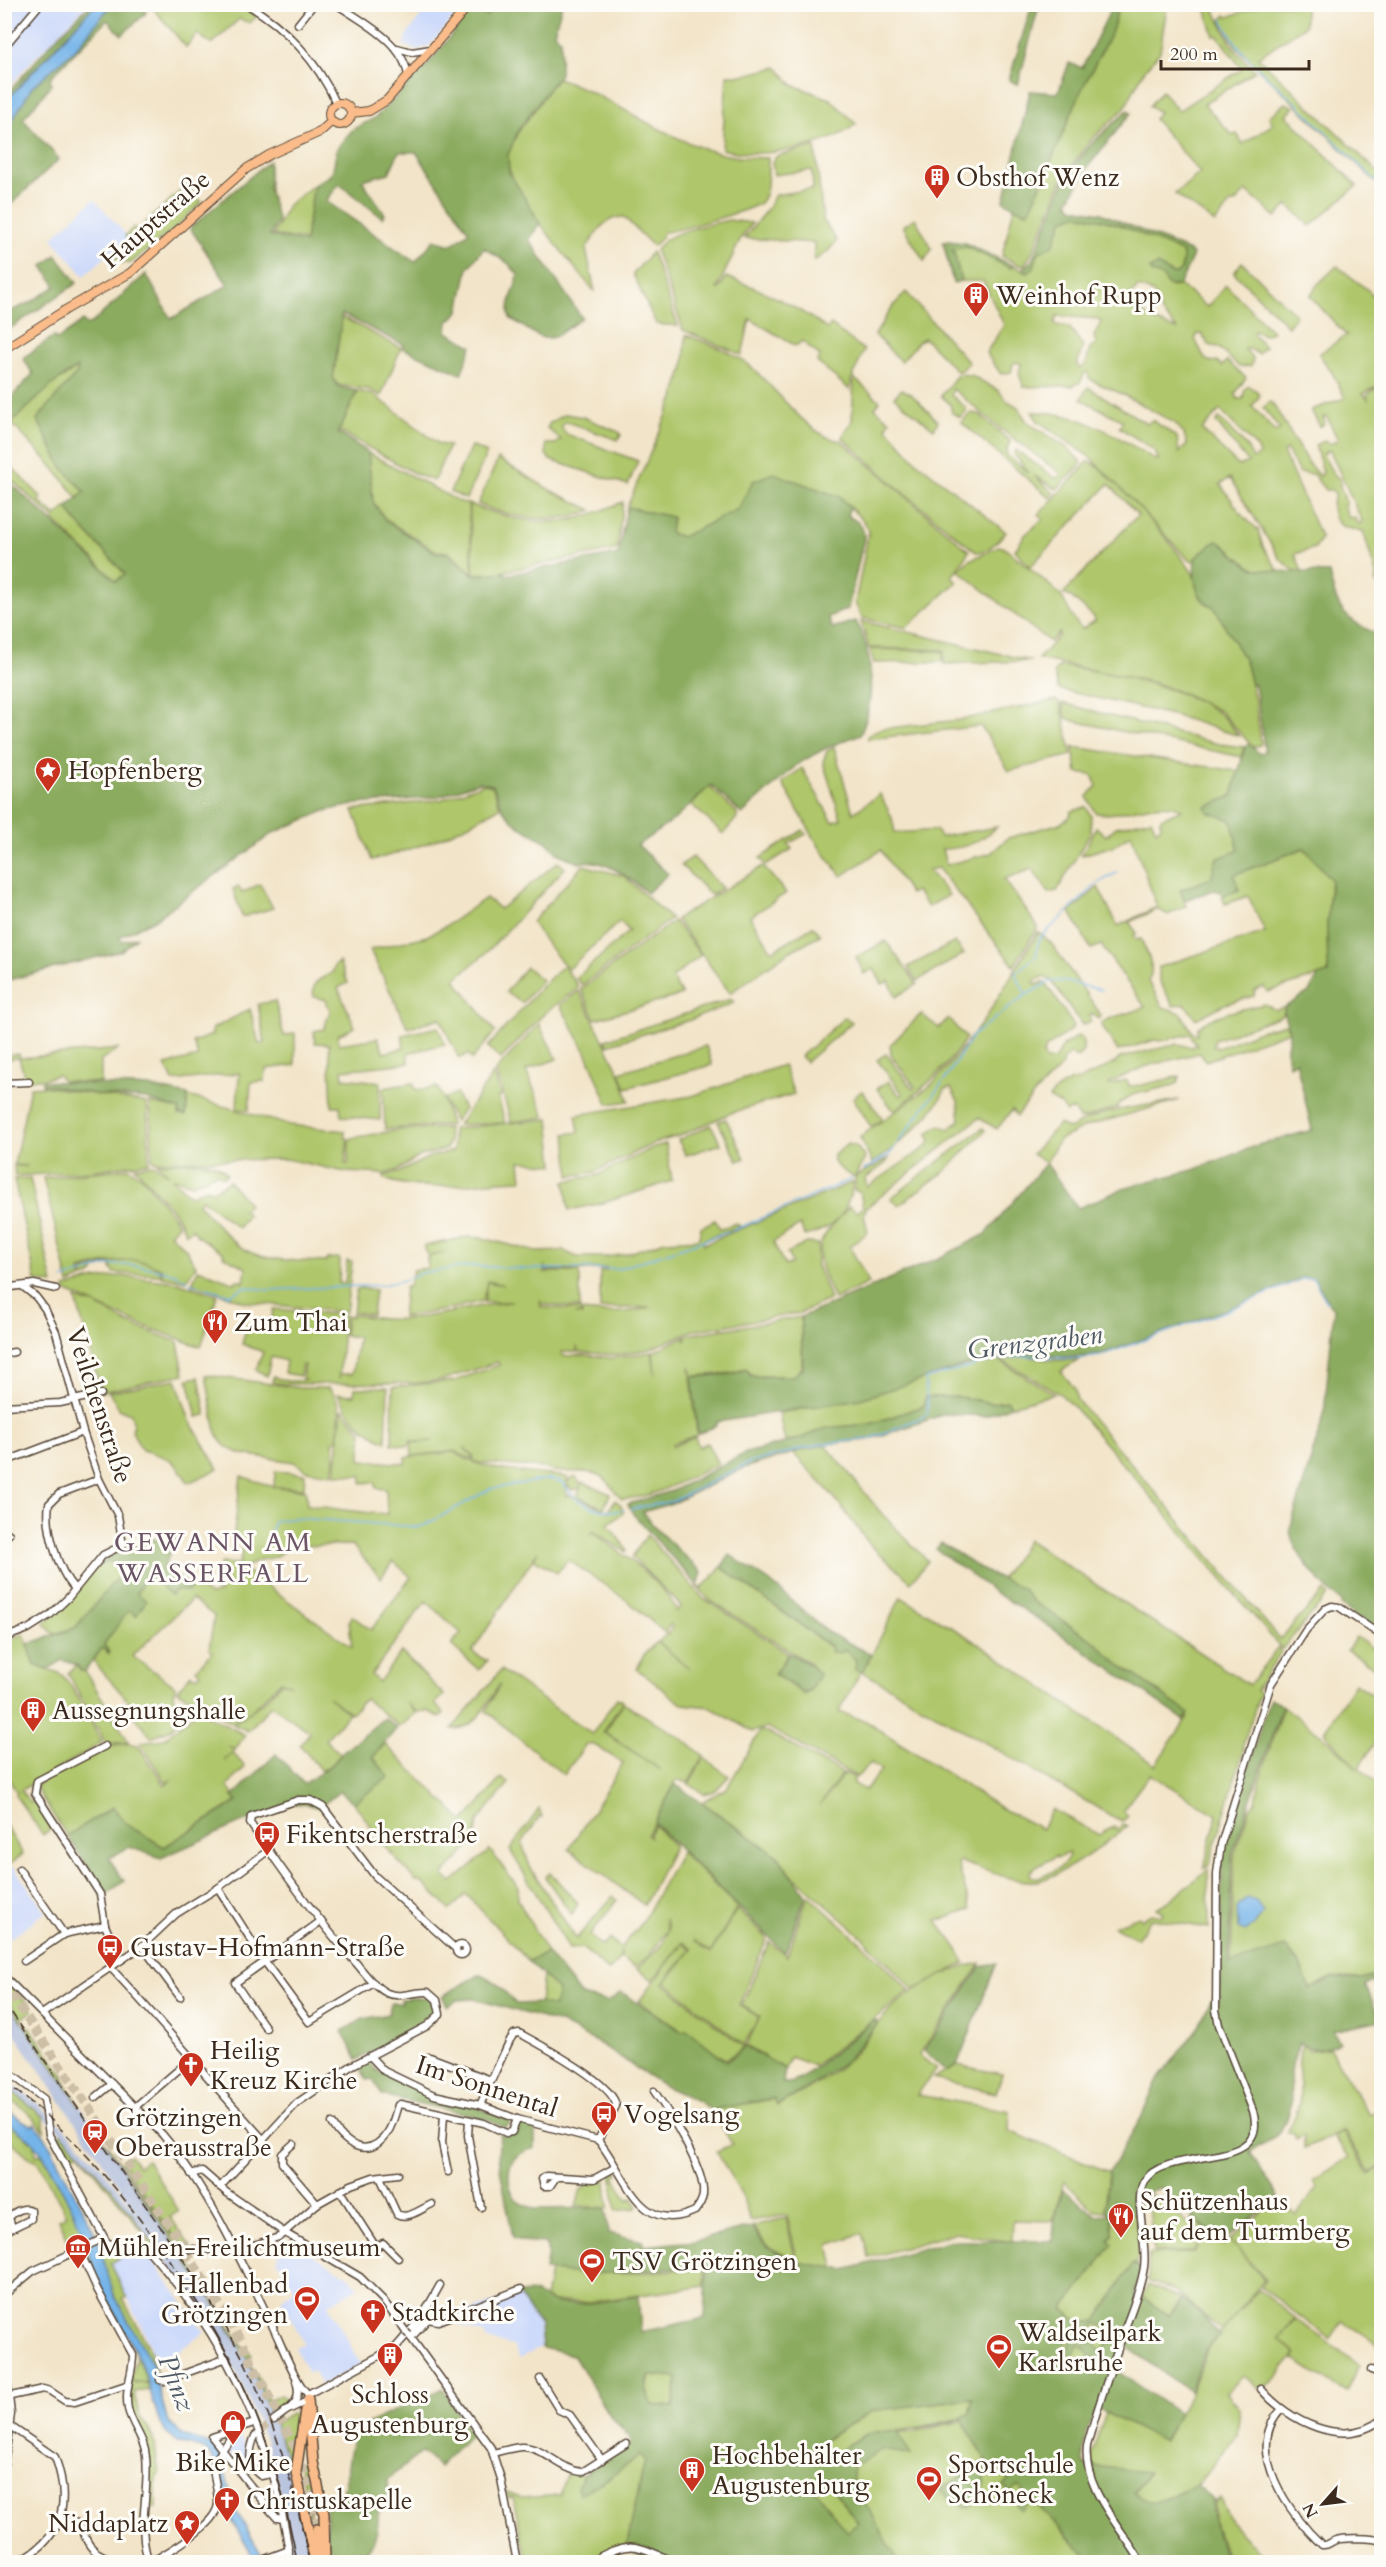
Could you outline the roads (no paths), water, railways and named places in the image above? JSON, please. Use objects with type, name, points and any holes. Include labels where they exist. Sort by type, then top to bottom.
[{"type":"highway","points":[[304,2397],[305,2420],[296,2456],[297,2482],[320,2562]]},
{"type":"highway","points":[[304,2397],[324,2514],[320,2562]]},
{"type":"highway","points":[[298,2445],[303,2440],[307,2440],[312,2453]]},
{"type":"highway","points":[[296,2456],[303,2463],[312,2453]]},
{"type":"main road","name":"Hauptstraße","points":[[4,349],[59,313],[130,273],[229,182],[254,163],[320,132],[332,121],[338,125],[345,124],[350,120],[351,113],[364,113],[375,109],[387,100],[420,64],[470,4]]},
{"type":"main road","points":[[332,121],[329,113],[336,104],[346,104],[351,113]]},
{"type":"street","points":[[4,47],[40,4]]},
{"type":"street","points":[[246,4],[265,16],[312,60],[320,70],[336,104]]},
{"type":"street","points":[[298,24],[314,4]]},
{"type":"street","points":[[336,4],[420,64]]},
{"type":"street","points":[[396,48],[405,60],[408,77]]},
{"type":"street","points":[[405,52],[424,52],[434,48]]},
{"type":"street","points":[[4,1083],[29,1082]]},
{"type":"street","points":[[4,1277],[8,1287],[34,1284],[56,1288]]},
{"type":"street","name":"Veilchenstraße","points":[[21,1286],[36,1297],[45,1309],[56,1332],[83,1432],[99,1479],[118,1516],[123,1545],[103,1555],[75,1589]]},
{"type":"street","points":[[36,1297],[48,1287]]},
{"type":"street","points":[[4,1354],[14,1352]]},
{"type":"street","points":[[4,1406],[60,1403],[101,1394]]},
{"type":"street","points":[[4,1462],[83,1432]]},
{"type":"street","points":[[4,1638],[28,1629],[50,1615],[75,1589],[62,1568],[52,1542],[49,1504],[59,1494],[99,1479]]},
{"type":"street","points":[[4,1530],[9,1534],[4,1539]]},
{"type":"street","points":[[1141,2562],[1099,2495],[1088,2468],[1087,2446],[1144,2271],[1145,2236],[1140,2201],[1144,2182],[1161,2167],[1240,2148],[1250,2139],[1255,2126],[1253,2111],[1219,2025],[1216,2010],[1217,1873],[1221,1844],[1269,1688],[1299,1639],[1325,1610],[1332,1606],[1339,1607],[1382,1636]]},
{"type":"street","points":[[105,1746],[37,1781],[35,1789],[37,1797],[100,1894],[105,1925],[115,1950],[115,1960],[110,1967]]},
{"type":"street","points":[[220,2187],[297,2103],[351,2066],[435,2020],[440,2014],[440,2006],[433,1995],[428,1992],[395,1995],[384,1991],[374,1983],[321,1921],[268,1850],[249,1819],[256,1814],[298,1800],[316,1803],[330,1814],[375,1876],[456,1949]]},
{"type":"street","points":[[42,2014],[142,1946],[176,1914],[218,1888],[268,1850]]},
{"type":"street","points":[[18,1869],[64,1934]]},
{"type":"street","points":[[218,1888],[265,1962],[309,2022],[374,1983]]},
{"type":"street","points":[[266,2028],[235,1983],[321,1921]]},
{"type":"street","points":[[24,1961],[64,1934],[105,1925]]},
{"type":"street","points":[[142,1946],[180,1997]]},
{"type":"street","points":[[110,1967],[263,2139]]},
{"type":"street","points":[[4,1976],[170,2144],[191,2174],[236,2251],[293,2369],[304,2397]]},
{"type":"street","points":[[480,2105],[514,2034],[519,2033],[555,2053],[597,2081],[616,2101],[616,2106],[598,2140],[637,2201],[654,2214],[675,2217],[695,2211],[700,2205],[703,2195],[702,2184],[692,2156],[674,2120],[654,2091]]},
{"type":"street","name":"Im Sonnental","points":[[370,2056],[384,2071],[434,2095],[480,2105],[516,2119],[598,2140]]},
{"type":"street","points":[[425,2058],[430,2057],[491,2080]]},
{"type":"street","points":[[135,2107],[192,2058]]},
{"type":"street","points":[[4,2069],[39,2094],[46,2103],[46,2125],[51,2139],[103,2240],[114,2245],[139,2247],[149,2251],[207,2327],[227,2358],[248,2401],[272,2474],[290,2562]]},
{"type":"street","points":[[95,2098],[112,2084]]},
{"type":"street","points":[[332,2122],[347,2143],[359,2147],[374,2145],[384,2138],[400,2104],[484,2123],[506,2133],[512,2132],[516,2119]]},
{"type":"street","points":[[444,2115],[442,2143],[448,2172]]},
{"type":"street","points":[[469,2121],[468,2136],[481,2207]]},
{"type":"street","points":[[293,2144],[282,2154],[282,2163],[317,2204]]},
{"type":"street","points":[[556,2177],[594,2179],[616,2167]]},
{"type":"street","points":[[191,2174],[202,2171],[220,2187],[285,2233],[360,2277],[383,2300],[480,2431],[493,2453],[501,2479],[517,2562]]},
{"type":"street","points":[[188,2249],[236,2251],[285,2233],[317,2204],[363,2179],[398,2174]]},
{"type":"street","points":[[380,2177],[400,2216],[406,2216],[432,2204]]},
{"type":"street","points":[[340,2191],[376,2247],[383,2243],[398,2258]]},
{"type":"street","points":[[4,2295],[33,2271],[103,2240]]},
{"type":"street","points":[[81,2248],[97,2289],[133,2355],[126,2385],[129,2411],[144,2445],[147,2458],[143,2531],[149,2562]]},
{"type":"street","points":[[409,2335],[425,2318],[440,2285]]},
{"type":"street","points":[[425,2318],[438,2321],[521,2289]]},
{"type":"street","points":[[274,2420],[304,2397],[396,2347],[425,2318]]},
{"type":"street","points":[[4,2351],[11,2396],[10,2426],[4,2465]]},
{"type":"street","points":[[160,2380],[164,2381],[227,2358]]},
{"type":"street","points":[[1371,2370],[1382,2374]]},
{"type":"street","points":[[540,2379],[559,2410],[570,2415],[602,2460]]},
{"type":"street","points":[[11,2396],[43,2389],[65,2401],[75,2402],[126,2385]]},
{"type":"street","points":[[1261,2389],[1281,2410],[1301,2422],[1332,2430],[1361,2430],[1382,2419]]},
{"type":"street","points":[[1281,2410],[1267,2430],[1265,2441],[1278,2488],[1300,2523],[1322,2545],[1326,2546],[1339,2540],[1372,2538],[1382,2541]]},
{"type":"street","points":[[288,2411],[300,2412],[305,2420]]},
{"type":"street","points":[[250,2424],[212,2437],[268,2508],[277,2518],[283,2519]]},
{"type":"street","points":[[10,2426],[55,2457],[61,2484],[61,2520],[38,2551],[16,2562]]},
{"type":"street","points":[[61,2520],[77,2523],[91,2547],[113,2561],[149,2562],[170,2550],[216,2515],[218,2502],[213,2462],[228,2441],[223,2435]]},
{"type":"street","points":[[255,2436],[250,2450],[253,2467],[261,2476],[272,2474]]},
{"type":"street","points":[[493,2453],[522,2447],[582,2472],[626,2444]]},
{"type":"street","points":[[589,2562],[620,2547],[633,2545],[675,2562]]},
{"type":"street","points":[[257,2562],[289,2550]]},
{"type":"water","points":[[95,5],[111,5],[76,48],[32,87],[5,132],[5,104],[8,99]]},
{"type":"water","points":[[1247,1898],[1256,1901],[1263,1913],[1255,1925],[1245,1931],[1238,1928],[1237,1908]]},
{"type":"water","points":[[4,2109],[32,2126],[34,2124],[45,2136],[97,2237],[114,2295],[152,2364],[168,2422],[183,2435],[212,2445],[222,2456],[233,2506],[266,2562],[256,2562],[223,2505],[212,2457],[204,2450],[177,2442],[160,2424],[142,2364],[100,2285],[74,2212],[42,2153],[30,2139],[5,2121]]},
{"type":"waterway","points":[[1216,4],[1218,9]]},
{"type":"waterway","points":[[1222,19],[1243,52],[1291,98]]},
{"type":"waterway","points":[[1293,100],[1382,187]]},
{"type":"waterway","points":[[1026,995],[1015,973],[1036,956],[1039,939],[1097,884],[1118,872]]},
{"type":"waterway","points":[[944,1081],[973,1035],[1026,995],[1049,982],[1063,981],[1101,990]]},
{"type":"waterway","points":[[864,1170],[889,1155],[942,1083]]},
{"type":"waterway","points":[[190,1283],[230,1295],[245,1287],[268,1290],[382,1285],[405,1280],[421,1273],[472,1266],[524,1269],[618,1269],[734,1230],[852,1179]]},
{"type":"waterway","points":[[62,1280],[102,1267],[120,1265],[162,1270],[187,1281]]},
{"type":"waterway","name":"Grenzgraben","points":[[631,1509],[673,1501],[749,1463],[821,1444],[869,1439],[925,1416],[928,1411],[925,1379],[1000,1359],[1026,1356],[1078,1359],[1100,1356],[1226,1311],[1302,1279],[1313,1278],[1327,1303]]},
{"type":"waterway","name":"Grenzgraben","points":[[270,1535],[274,1521],[296,1518],[419,1527],[490,1489],[549,1479],[562,1482],[574,1496],[588,1506],[605,1510],[624,1510]]},
{"type":"tunnel","points":[[4,1984],[172,2229],[233,2326],[298,2453],[317,2529]]},
{"type":"tunnel","points":[[256,2435],[274,2420]]},
{"type":"tram line","points":[[193,2296],[230,2360],[260,2424],[281,2491],[297,2562]]},
{"type":"railway","points":[[4,2002],[208,2297],[233,2340],[259,2393],[280,2448],[297,2505],[309,2562]]},
{"type":"railway","points":[[4,2082],[58,2126],[84,2152],[154,2238],[193,2296]]},
{"type":"place","name":"Obsthof Wenz","points":[[937,200]]},
{"type":"place","name":"Weinhof Rupp","points":[[976,318]]},
{"type":"place","name":"Hopfenberg","points":[[48,793]]},
{"type":"place","name":"Zum Thai","points":[[215,1345]]},
{"type":"place","name":"Aussegnungshalle","points":[[33,1733]]},
{"type":"place","name":"Fikentscherstraße","points":[[267,1857]]},
{"type":"place","name":"Gustav-Hofmann-Straße","points":[[110,1970]]},
{"type":"place","name":"Heilig Kreuz Kirche","points":[[191,2088]]},
{"type":"place","name":"Vogelsang","points":[[604,2137]]},
{"type":"place","name":"Grötzingen Oberausstraße","points":[[95,2155]]},
{"type":"place","name":"Schützenhaus auf dem Turmberg","points":[[1121,2239]]},
{"type":"place","name":"Mühlen-Freilichtmuseum","points":[[78,2270]]},
{"type":"place","name":"TSV Grötzingen","points":[[592,2284]]},
{"type":"place","name":"Hallenbad Grötzingen","points":[[307,2322]]},
{"type":"place","name":"Stadtkirche","points":[[373,2335]]},
{"type":"place","name":"Waldseilpark Karlsruhe","points":[[999,2370]]},
{"type":"place","name":"Schloss Augustenburg","points":[[390,2378]]},
{"type":"place","name":"Bike Mike","points":[[233,2446]]},
{"type":"place","name":"Hochbehälter Augustenburg","points":[[692,2493]]},
{"type":"place","name":"Sportschule Schöneck","points":[[929,2502]]},
{"type":"place","name":"Christuskapelle","points":[[227,2523]]},
{"type":"place","name":"Niddaplatz","points":[[187,2546]]},
{"type":"district","name":"GEWANN AM WASSERFALL","points":[[213,1558]]},
{"type":"water label","name":"Pfinz","points":[[177,2383]]}]
